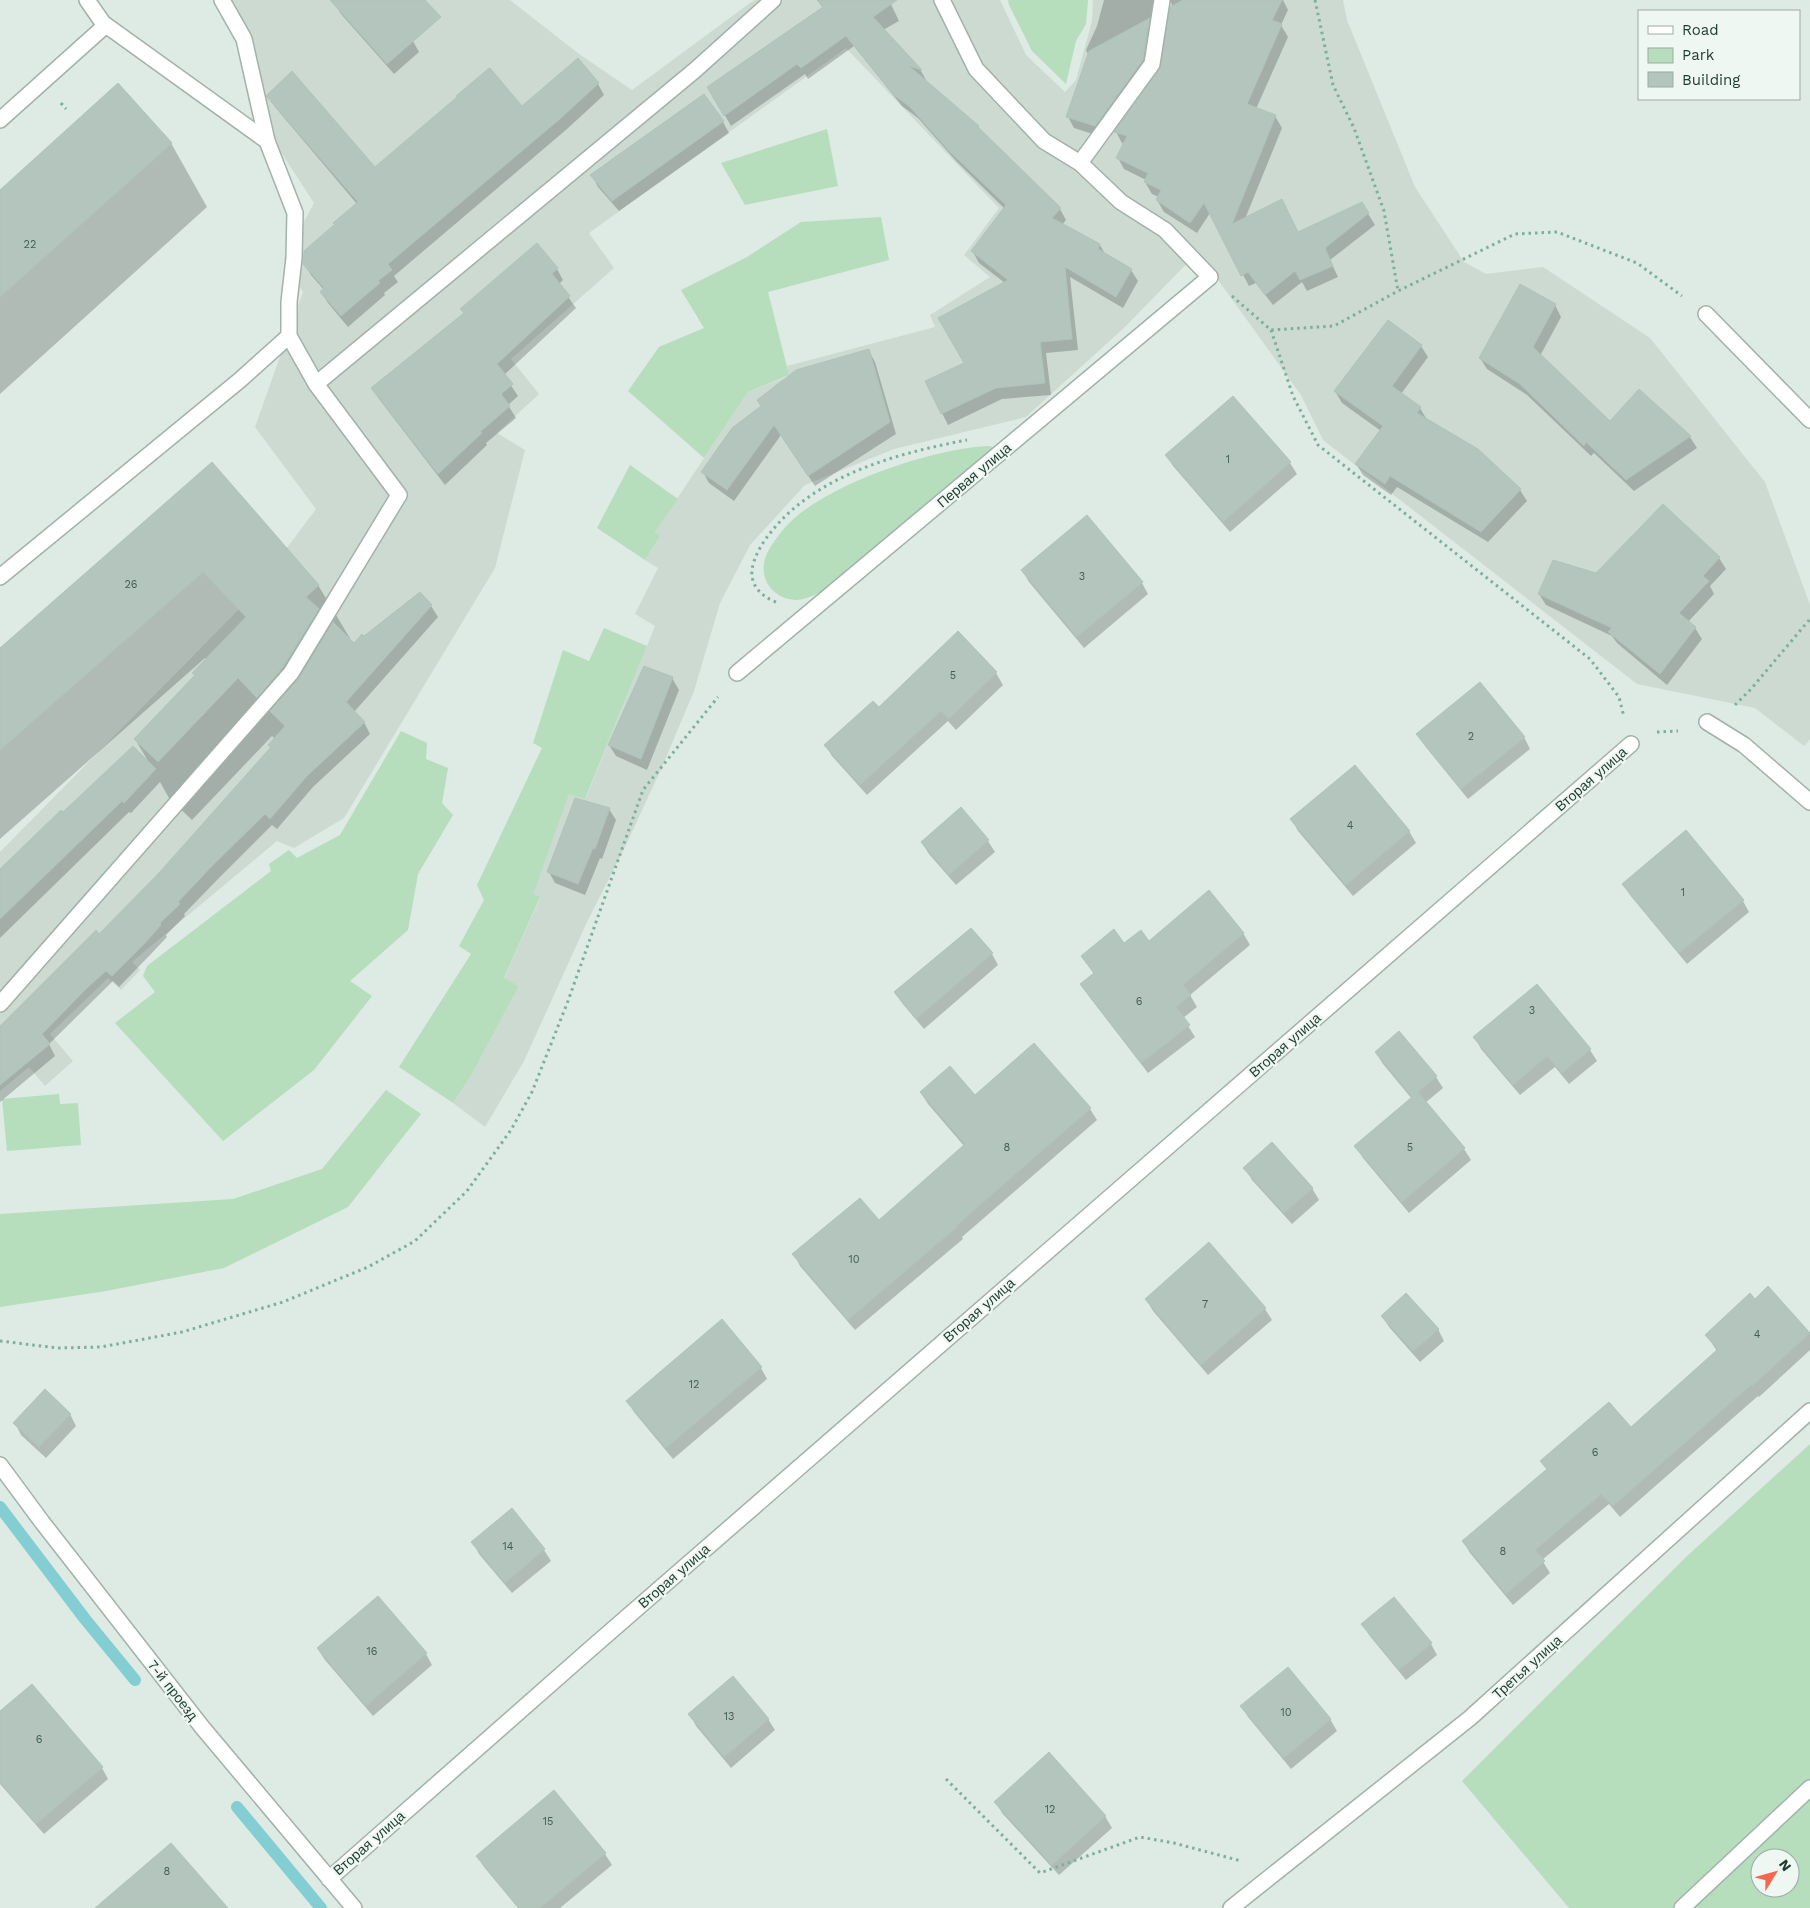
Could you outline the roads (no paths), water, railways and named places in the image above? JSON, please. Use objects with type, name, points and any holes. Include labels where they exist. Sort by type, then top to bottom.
[{"type":"street","points":[[87,0],[103,23],[267,141]]},
{"type":"street","points":[[0,1004],[291,673],[399,495],[316,384],[289,336],[289,302],[294,258],[295,213],[267,141],[244,39],[222,0]]},
{"type":"street","points":[[316,384],[694,71],[773,0]]},
{"type":"street","points":[[942,0],[976,69],[1044,141],[1080,163],[1152,64],[1162,0]]},
{"type":"street","points":[[0,120],[106,25]]},
{"type":"street","name":"Первая улица","points":[[737,673],[1210,277],[1165,230],[1121,202],[1080,163]]},
{"type":"street","points":[[1706,314],[1810,420]]},
{"type":"street","points":[[0,577],[240,380],[289,336]]},
{"type":"street","points":[[1707,722],[1744,745],[1810,802]]},
{"type":"street","name":"Вторая улица","points":[[329,1878],[595,1644],[1631,744]]},
{"type":"street","name":"Третья улица","points":[[1231,1908],[1470,1718],[1810,1411]]},
{"type":"street","name":"7-й проезд","points":[[0,1465],[42,1522],[202,1727],[354,1908]]},
{"type":"street","points":[[1682,1908],[1810,1788]]},
{"type":"waterway","points":[[0,1507],[85,1619],[135,1680]]},
{"type":"waterway","points":[[237,1807],[321,1908]]}]
